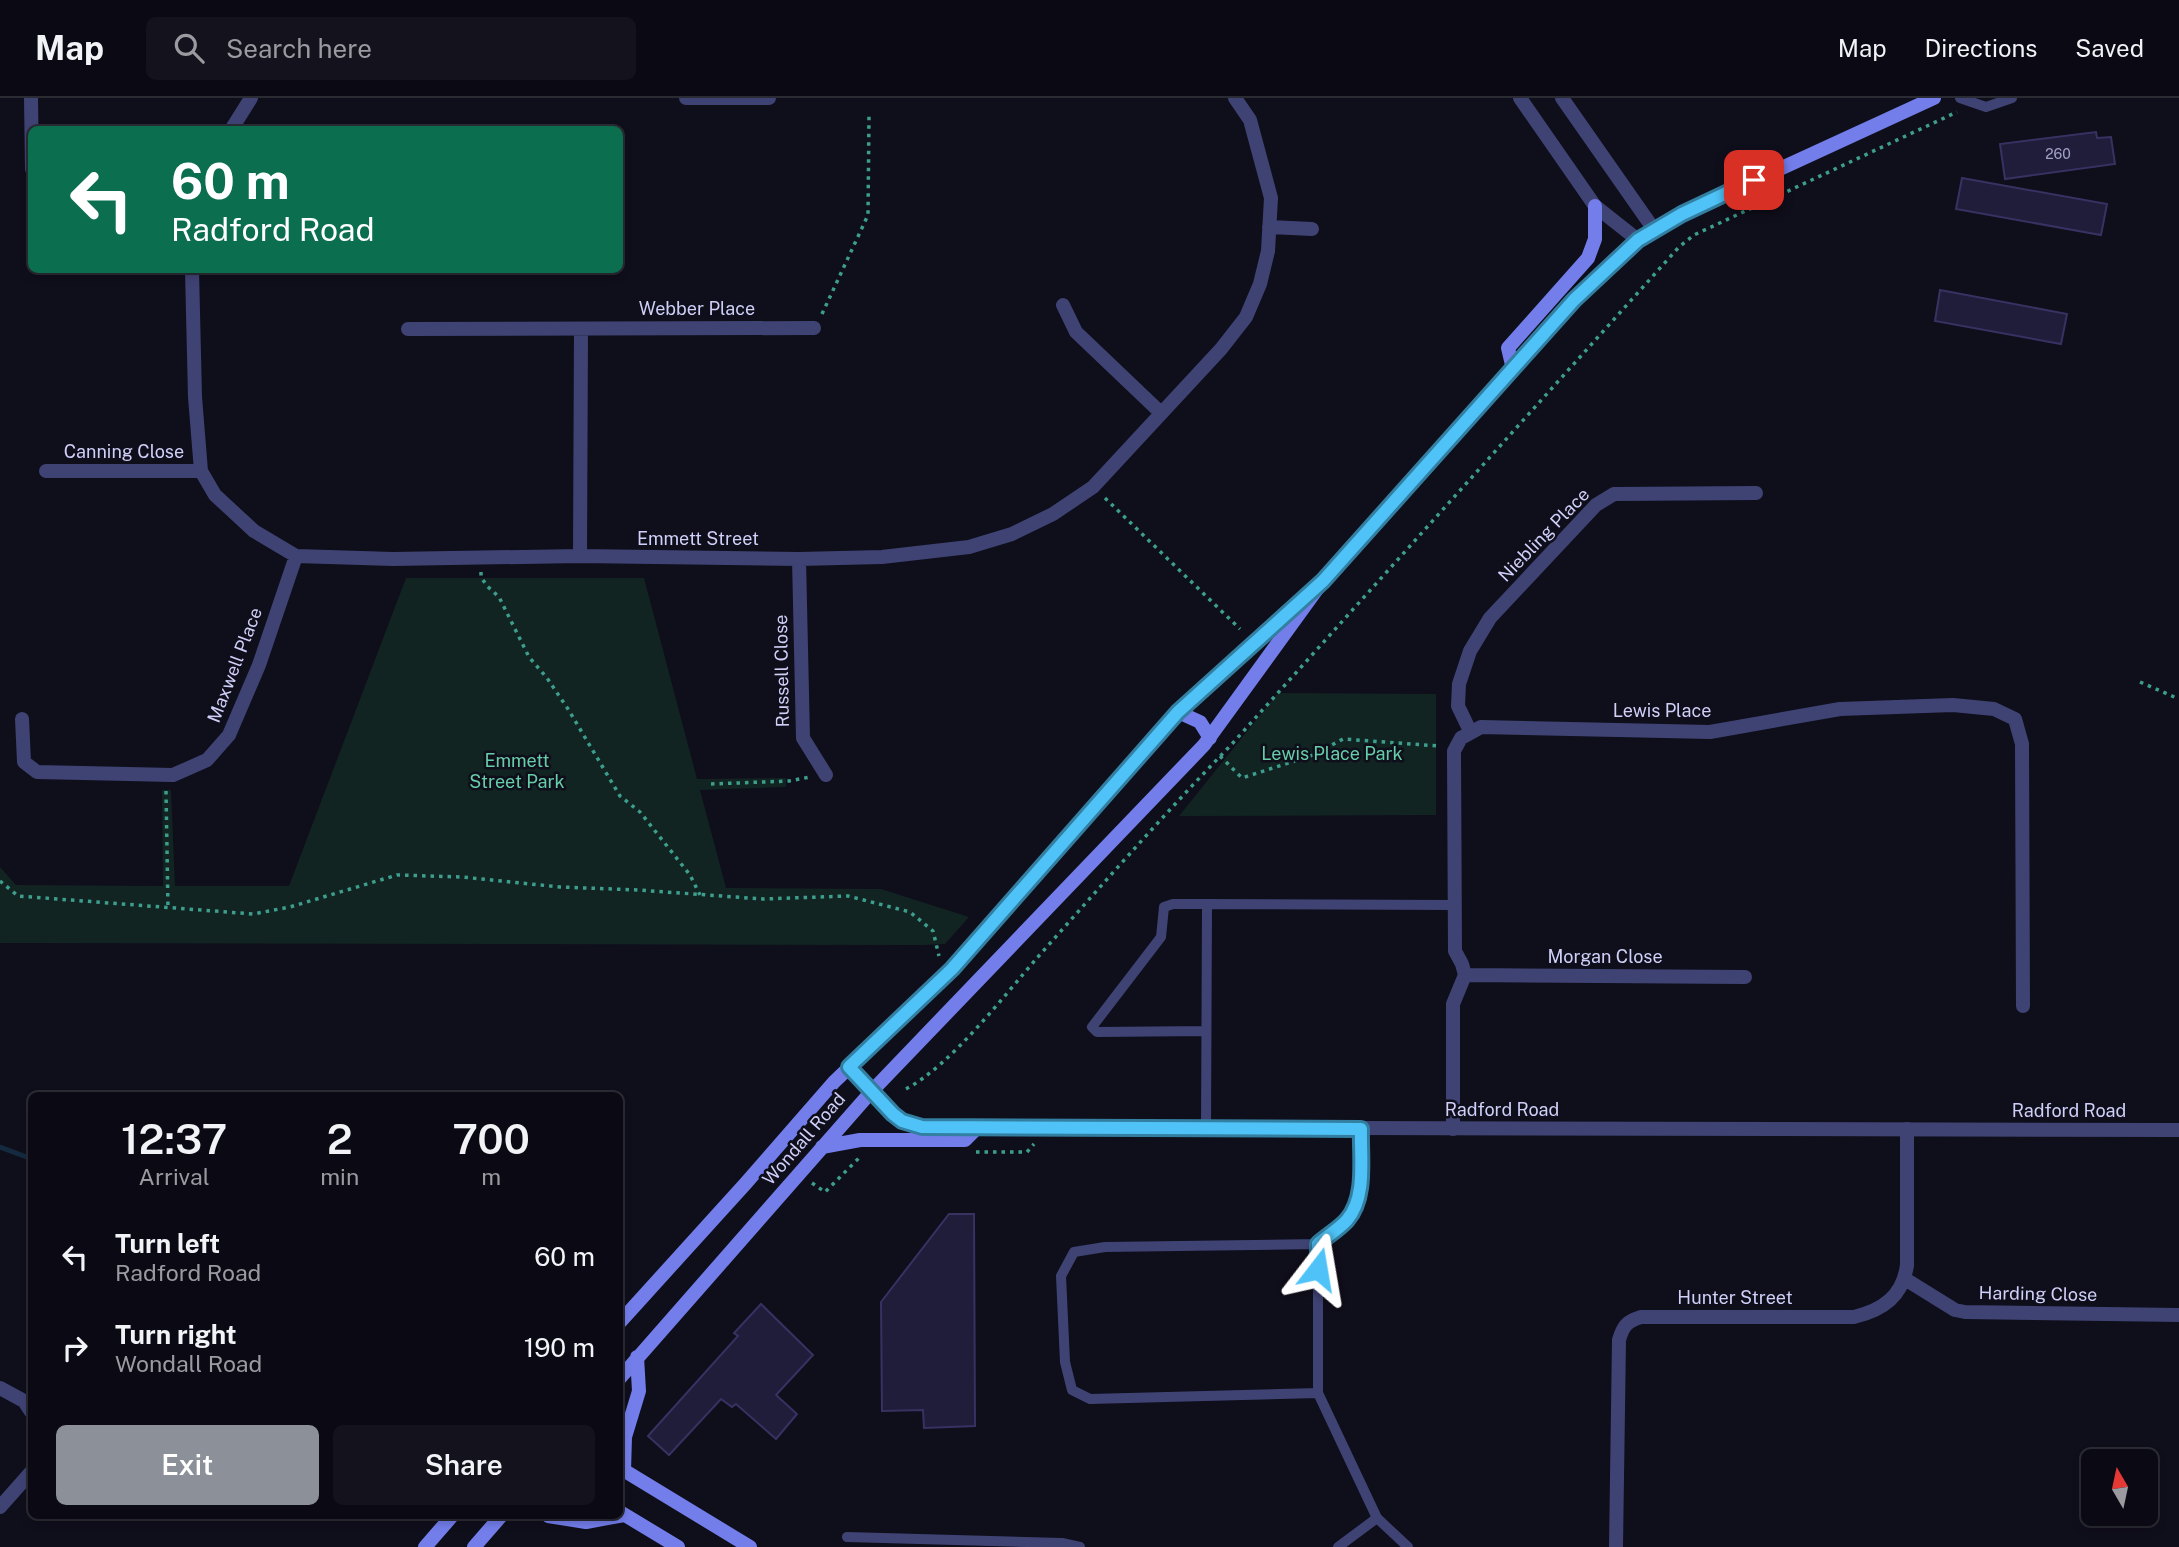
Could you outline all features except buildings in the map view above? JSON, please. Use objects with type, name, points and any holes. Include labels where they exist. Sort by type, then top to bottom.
[{"type":"main road","name":"Wondall Road","points":[[623,1319],[849,1067],[952,969],[1178,712],[1323,581],[1574,300],[1638,240],[1682,214],[1934,98]]},
{"type":"main road","points":[[1513,369],[1508,348],[1588,258],[1595,239],[1595,206]]},
{"type":"main road","name":"Wondall Road","points":[[623,1374],[871,1092],[1210,738],[1323,581]]},
{"type":"main road","points":[[1178,712],[1200,722],[1210,738]]},
{"type":"main road","points":[[822,1147],[860,1140],[965,1140],[978,1127]]},
{"type":"main road","points":[[623,1458],[625,1437],[639,1391],[638,1357]]},
{"type":"main road","points":[[623,1470],[750,1547]]},
{"type":"main road","points":[[623,1514],[678,1547]]},
{"type":"main road","points":[[425,1547],[449,1519]]},
{"type":"main road","points":[[474,1547],[498,1519]]},
{"type":"main road","points":[[567,1519],[586,1522],[598,1519]]},
{"type":"street","points":[[31,98],[31,126]]},
{"type":"street","points":[[234,126],[251,98]]},
{"type":"street","points":[[686,98],[769,98]]},
{"type":"street","name":"Emmett Street","points":[[192,273],[195,397],[201,471],[215,495],[254,531],[296,556],[393,559],[580,556],[799,559],[883,556],[969,547],[1012,534],[1053,514],[1093,487],[1222,349],[1246,317],[1260,284],[1268,251],[1271,198],[1250,120],[1235,98]]},
{"type":"street","points":[[1520,98],[1595,206],[1638,240]]},
{"type":"street","points":[[1562,98],[1655,230]]},
{"type":"street","points":[[1269,227],[1311,229]]},
{"type":"street","points":[[1063,305],[1076,332],[1161,413]]},
{"type":"street","points":[[580,328],[580,556]]},
{"type":"street","name":"Webber Place","points":[[408,329],[814,328]]},
{"type":"street","name":"Canning Close","points":[[46,471],[201,471]]},
{"type":"street","name":"Niebling Place","points":[[1470,731],[1458,706],[1459,684],[1470,651],[1490,618],[1596,505],[1614,494],[1756,492]]},
{"type":"street","name":"Maxwell Place","points":[[22,719],[24,762],[37,772],[173,775],[207,760],[229,735],[259,665],[296,556]]},
{"type":"street","name":"Russell Close","points":[[799,559],[803,738],[826,775]]},
{"type":"street","name":"Lewis Place","points":[[1470,731],[1489,726],[1710,732],[1840,709],[1953,705],[1994,709],[2015,719],[2022,744],[2023,1006]]},
{"type":"street","points":[[1453,1129],[1453,1004],[1465,975],[1455,951],[1454,751],[1461,738],[1470,731]]},
{"type":"street","name":"Morgan Close","points":[[1465,975],[1745,976]]},
{"type":"street","name":"Radford Road","points":[[849,1067],[902,1121],[922,1127],[2179,1130]]},
{"type":"street","points":[[1905,1279],[1907,1129]]},
{"type":"street","name":"Harding Close","points":[[1905,1279],[1955,1310],[1965,1312],[2179,1315]]},
{"type":"street","name":"Hunter Street","points":[[1616,1547],[1619,1340],[1622,1328],[1631,1320],[1642,1317],[1854,1317],[1872,1312],[1886,1304],[1905,1279]]},
{"type":"street","points":[[0,1388],[24,1401],[28,1407]]},
{"type":"street","points":[[0,1507],[28,1476]]},
{"type":"lane","points":[[1960,98],[1986,107],[2012,98]]},
{"type":"lane","points":[[1206,1129],[1207,904]]},
{"type":"lane","points":[[1206,1031],[1097,1032],[1092,1029],[1092,1024],[1161,937],[1164,907],[1207,904],[1455,905]]},
{"type":"lane","points":[[1318,1393],[1090,1399],[1072,1390],[1065,1362],[1061,1276],[1074,1252],[1105,1247],[1318,1244],[1347,1220],[1356,1205],[1359,1192],[1361,1129]]},
{"type":"lane","points":[[1318,1244],[1318,1393],[1377,1518],[1408,1547]]},
{"type":"lane","points":[[1338,1547],[1377,1518]]},
{"type":"lane","points":[[847,1537],[1080,1547]]},
{"type":"path","points":[[906,1089],[919,1082],[965,1039],[1163,816],[1679,247],[1694,235],[1963,110]]},
{"type":"path","points":[[814,328],[868,215],[869,116]]},
{"type":"path","points":[[1093,487],[1240,629]]},
{"type":"path","points":[[481,577],[499,597],[529,657],[568,709],[621,796],[640,812],[690,875],[700,895]]},
{"type":"path","points":[[2140,682],[2179,699]]},
{"type":"path","points":[[1220,756],[1242,778],[1313,755],[1343,739],[1448,747],[1454,751]]},
{"type":"path","points":[[165,775],[168,908]]},
{"type":"path","points":[[710,784],[789,781],[826,775]]},
{"type":"path","points":[[0,881],[18,896],[253,914],[290,907],[397,875],[462,877],[560,887],[763,899],[848,895],[910,912],[933,931],[940,956]]},
{"type":"path","points":[[965,1153],[1027,1152],[1049,1128]]},
{"type":"path","points":[[825,1192],[865,1154]]},
{"type":"green space","name":"Emmett Street Park","points":[[406,578],[644,578],[697,779],[786,778],[786,787],[700,790],[726,888],[881,889],[969,917],[945,944],[923,945],[0,943],[0,867],[16,885],[163,886],[162,790],[171,790],[175,886],[289,886]]},
{"type":"green space","name":"Lewis Place Park","points":[[1278,693],[1436,694],[1436,815],[1179,816]]},
{"type":"waterway","points":[[0,1147],[28,1158]]},
{"type":"route","points":[[1318,1269],[1318,1244],[1347,1220],[1356,1205],[1359,1192],[1361,1129],[922,1127],[902,1121],[893,1114],[849,1067],[952,969],[1178,712],[1323,581],[1574,300],[1638,240],[1682,214],[1754,180]]}]
